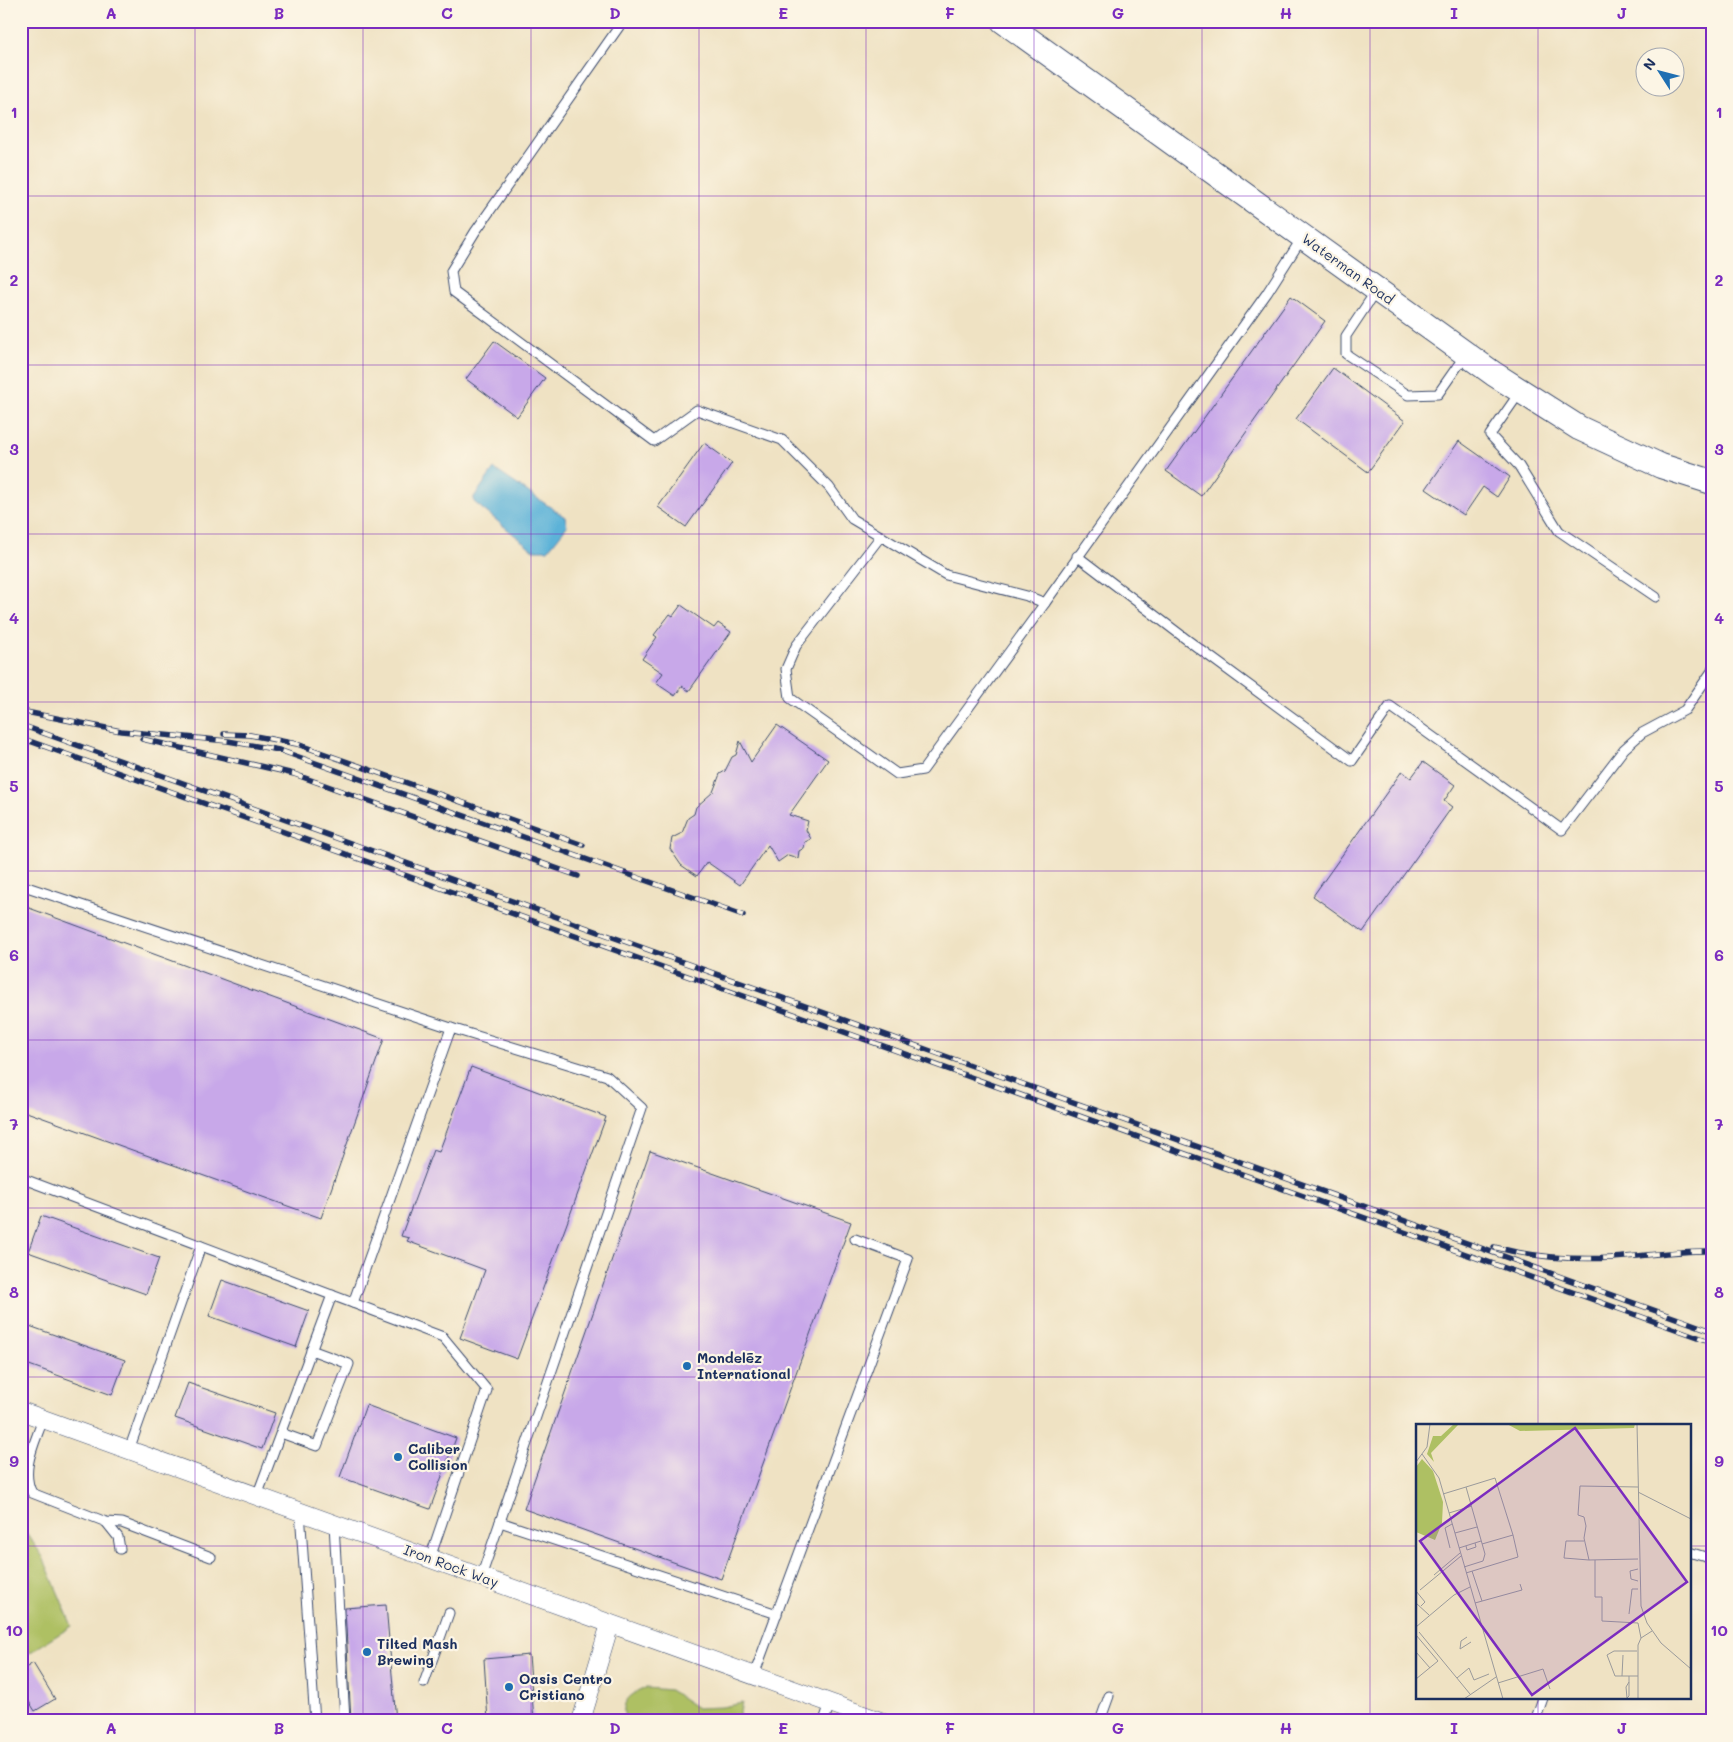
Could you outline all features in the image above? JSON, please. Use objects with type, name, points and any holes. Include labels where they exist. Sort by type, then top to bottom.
[{"type":"main road","name":"Waterman Road","points":[[1003,21],[1466,354],[1521,391],[1579,428],[1660,466],[1712,482]]},
{"type":"street","name":"Iron Rock Way","points":[[21,1411],[880,1721]]},
{"type":"street","points":[[580,1721],[610,1624]]},
{"type":"lane","points":[[623,21],[475,232],[451,271],[454,292],[654,441],[697,410],[782,440],[829,487],[852,519],[946,575],[1027,596],[1045,603]]},
{"type":"lane","points":[[881,536],[796,646],[786,669],[790,698],[898,774],[923,770],[1267,293],[1303,236]]},
{"type":"lane","points":[[1377,290],[1346,336],[1346,354],[1408,396],[1438,394],[1466,354]]},
{"type":"lane","points":[[1521,391],[1490,435],[1518,466],[1559,531],[1656,597]]},
{"type":"lane","points":[[1077,556],[1352,761],[1390,706],[1562,830],[1624,749],[1642,733],[1685,710],[1712,671]]},
{"type":"lane","points":[[21,885],[451,1028],[607,1076],[642,1108],[481,1577]]},
{"type":"lane","points":[[353,1303],[451,1028]]},
{"type":"lane","points":[[21,1178],[443,1337],[487,1390],[430,1558]]},
{"type":"lane","points":[[754,1675],[908,1259],[855,1239]]},
{"type":"lane","points":[[129,1450],[201,1246]]},
{"type":"lane","points":[[257,1496],[332,1295]]},
{"type":"lane","points":[[281,1432],[316,1446],[349,1364],[311,1350]]},
{"type":"lane","points":[[43,1419],[26,1471],[27,1484],[32,1493],[106,1522],[122,1523],[211,1557]]},
{"type":"lane","points":[[300,1512],[315,1721]]},
{"type":"lane","points":[[106,1522],[118,1537],[120,1549]]},
{"type":"lane","points":[[500,1522],[777,1614]]},
{"type":"lane","points":[[334,1524],[345,1721]]},
{"type":"lane","points":[[1690,1552],[1712,1560]]},
{"type":"lane","points":[[424,1684],[448,1613]]},
{"type":"lane","points":[[1100,1721],[1109,1696]]},
{"type":"lane","points":[[1535,1721],[1542,1700]]},
{"type":"lane","points":[[824,1721],[830,1703]]},
{"type":"green space","points":[[21,1525],[43,1557],[72,1626],[21,1658]]},
{"type":"green space","points":[[646,1688],[670,1690],[697,1708],[722,1707],[742,1703],[738,1721],[626,1721],[624,1709],[627,1700],[635,1693]]},
{"type":"water","points":[[494,469],[565,517],[567,526],[548,550],[533,550],[474,502],[474,497]]},
{"type":"building","points":[[1291,296],[1325,321],[1201,496],[1166,471]]},
{"type":"building","points":[[494,341],[545,378],[517,417],[466,379]]},
{"type":"building","points":[[1333,368],[1405,421],[1368,472],[1296,419]]},
{"type":"building","points":[[1459,441],[1510,477],[1497,497],[1483,487],[1464,515],[1426,489]]},
{"type":"building","points":[[704,443],[732,463],[686,527],[658,507]]},
{"type":"building","points":[[681,605],[714,628],[718,623],[731,632],[689,691],[682,686],[675,696],[656,683],[663,673],[642,659],[657,637],[654,635],[670,614],[673,616]]},
{"type":"building","points":[[777,725],[828,760],[789,815],[808,821],[806,830],[811,839],[805,842],[804,848],[799,851],[798,858],[788,855],[778,862],[768,845],[740,885],[707,862],[697,876],[681,865],[670,849],[672,838],[682,833],[688,818],[694,814],[696,807],[713,792],[720,774],[725,771],[732,757],[736,755],[740,741],[751,762]]},
{"type":"building","points":[[1423,762],[1455,785],[1444,801],[1452,807],[1363,932],[1313,896],[1402,771],[1411,778]]},
{"type":"building","points":[[21,905],[384,1039],[321,1218],[21,1110]]},
{"type":"building","points":[[471,1067],[606,1117],[517,1359],[460,1338],[485,1270],[407,1241],[409,1238],[401,1236],[433,1150],[439,1152]]},
{"type":"building","name":"Mondelēz International","points":[[650,1151],[851,1222],[721,1579],[524,1509]]},
{"type":"building","points":[[41,1216],[159,1258],[146,1294],[28,1252]]},
{"type":"building","points":[[222,1280],[309,1311],[296,1347],[209,1316]]},
{"type":"building","points":[[21,1323],[125,1360],[112,1395],[21,1362]]},
{"type":"building","points":[[188,1383],[275,1413],[262,1449],[175,1418]]},
{"type":"building","name":"Caliber Collision","points":[[366,1405],[456,1438],[430,1509],[340,1477]]},
{"type":"building","name":"Tilted Mash Brewing","points":[[386,1605],[396,1721],[351,1721],[345,1608]]},
{"type":"building","name":"Oasis Centro Cristiano","points":[[529,1655],[534,1721],[488,1721],[484,1659]]},
{"type":"building","points":[[33,1663],[55,1699],[35,1711],[21,1689],[21,1671]]},
{"type":"railway","points":[[21,711],[121,731],[228,741],[279,750],[743,915]]},
{"type":"railway","points":[[21,725],[1712,1331]]},
{"type":"railway","points":[[224,734],[250,735],[297,744],[583,845]]},
{"type":"railway","points":[[21,738],[1712,1342]]},
{"type":"railway","points":[[142,739],[294,774],[578,876]]},
{"type":"railway","points":[[1494,1247],[1538,1255],[1582,1259],[1712,1251]]},
{"type":"place","name":"Mondelēz International","points":[[687,1366]]},
{"type":"place","name":"Caliber Collision","points":[[398,1457]]},
{"type":"place","name":"Tilted Mash Brewing","points":[[367,1652]]},
{"type":"place","name":"Oasis Centro Cristiano","points":[[509,1687]]}]
